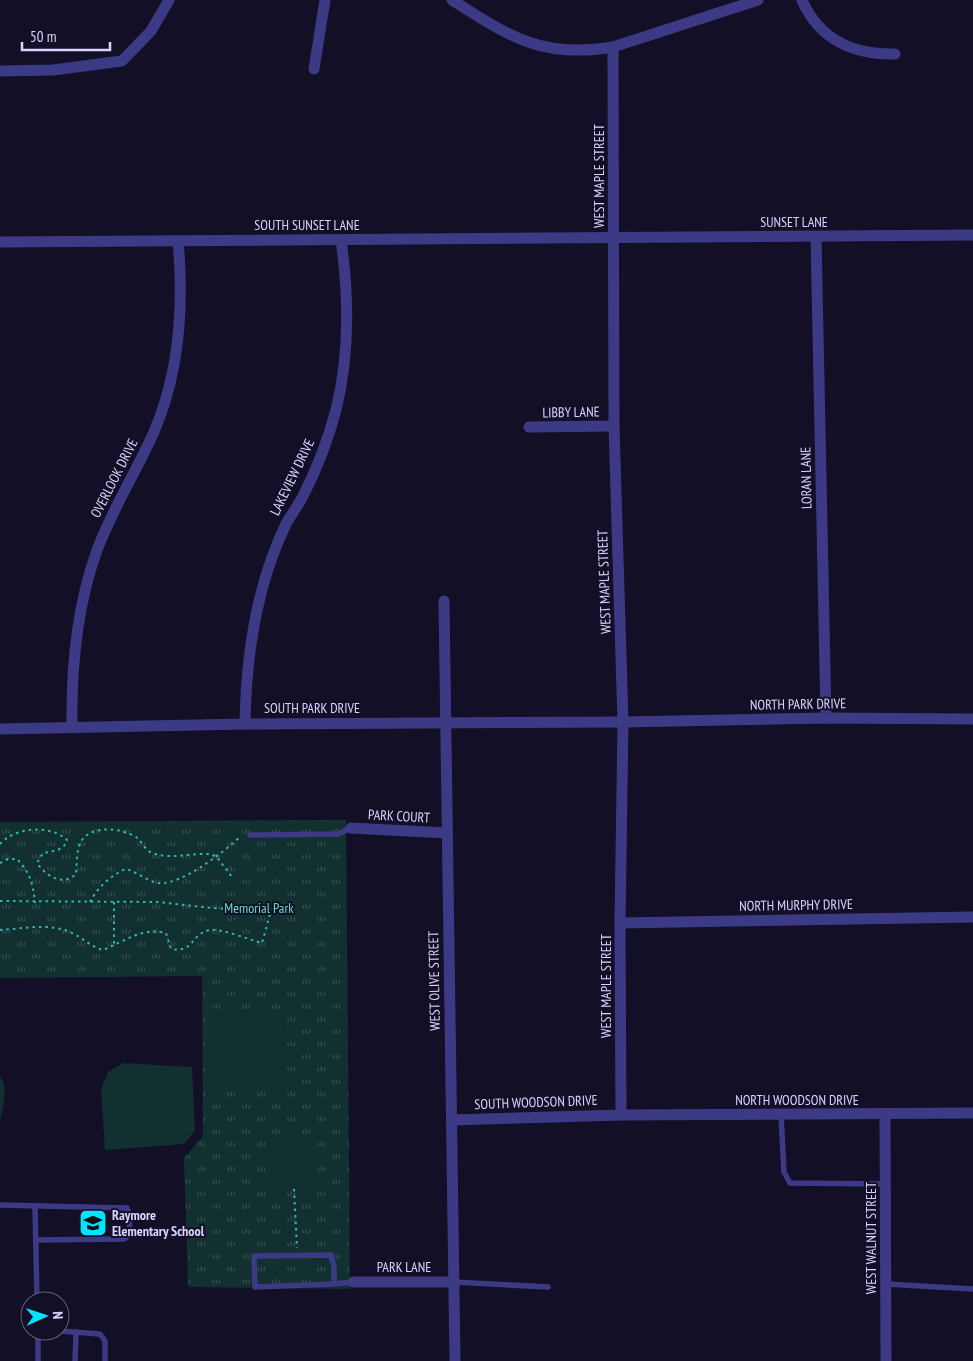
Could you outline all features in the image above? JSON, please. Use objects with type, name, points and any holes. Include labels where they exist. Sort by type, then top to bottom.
[{"type":"street","points":[[0,71],[54,70],[122,61],[151,32],[169,0]]},
{"type":"street","points":[[314,69],[325,0]]},
{"type":"street","points":[[452,0],[486,23],[528,43],[569,51],[590,51],[614,47],[758,0]]},
{"type":"street","points":[[802,0],[808,13],[817,24],[842,45],[876,54],[895,54]]},
{"type":"street","name":"WEST MAPLE STREET","points":[[614,47],[614,426],[623,722],[620,923],[621,1115]]},
{"type":"street","name":"SUNSET LANE","points":[[615,236],[816,237],[973,235]]},
{"type":"street","name":"SOUTH SUNSET LANE","points":[[0,242],[615,236]]},
{"type":"street","name":"LORAN LANE","points":[[816,237],[826,718]]},
{"type":"street","name":"LAKEVIEW DRIVE","points":[[245,724],[249,655],[261,592],[286,525],[310,482],[326,442],[343,376],[348,308],[341,240]]},
{"type":"street","name":"OVERLOOK DRIVE","points":[[72,728],[74,653],[87,584],[107,524],[154,432],[173,372],[181,304],[178,241]]},
{"type":"street","name":"LIBBY LANE","points":[[529,427],[614,426]]},
{"type":"street","name":"WEST OLIVE STREET","points":[[444,601],[455,1361]]},
{"type":"street","name":"NORTH PARK DRIVE","points":[[623,722],[826,718],[973,719]]},
{"type":"street","name":"SOUTH PARK DRIVE","points":[[0,729],[245,724],[623,722]]},
{"type":"street","name":"PARK COURT","points":[[351,828],[447,833]]},
{"type":"street","name":"NORTH MURPHY DRIVE","points":[[620,923],[973,916]]},
{"type":"street","name":"NORTH WOODSON DRIVE","points":[[621,1115],[973,1113]]},
{"type":"street","name":"SOUTH WOODSON DRIVE","points":[[452,1120],[621,1115]]},
{"type":"street","name":"WEST WALNUT STREET","points":[[885,1115],[886,1361]]},
{"type":"street","name":"PARK LANE","points":[[354,1282],[454,1282]]},
{"type":"lane","points":[[250,835],[338,834],[351,828]]},
{"type":"lane","points":[[781,1115],[784,1172],[790,1183],[885,1184]]},
{"type":"lane","points":[[0,1205],[127,1208],[130,1215],[129,1235],[124,1240],[36,1240]]},
{"type":"lane","points":[[36,1206],[37,1291]]},
{"type":"lane","points":[[334,1284],[334,1267],[330,1255],[254,1256],[255,1287],[334,1284],[354,1282]]},
{"type":"lane","points":[[454,1282],[548,1287]]},
{"type":"lane","points":[[886,1284],[973,1289]]},
{"type":"lane","points":[[70,1332],[100,1334],[105,1341],[105,1361]]},
{"type":"lane","points":[[75,1361],[76,1332]]},
{"type":"lane","points":[[38,1341],[38,1361]]},
{"type":"path","points":[[0,844],[17,832],[51,830],[61,834],[67,840],[65,846],[59,850],[43,853],[37,863],[42,870],[57,880],[72,878],[76,874],[79,845],[90,832],[97,830],[125,832],[137,838],[142,845],[154,854],[210,854],[216,856],[232,877]]},
{"type":"path","points":[[90,902],[94,893],[116,873],[126,869],[156,882],[164,883],[182,877],[216,856],[246,831],[250,835]]},
{"type":"path","points":[[0,864],[8,859],[17,858],[27,870],[32,882],[35,902]]},
{"type":"path","points":[[0,901],[157,902],[212,908],[269,910],[270,914],[265,940],[262,943],[212,929],[198,934],[190,947],[180,950],[171,949],[166,933],[156,930],[142,931],[103,950],[94,947],[69,931],[44,927],[0,930]]},
{"type":"path","points":[[114,902],[114,945]]},
{"type":"path","points":[[294,1189],[297,1256]]},
{"type":"green space","name":"Memorial Park","points":[[346,820],[350,1289],[188,1287],[184,1158],[203,1136],[202,976],[0,978],[0,822]]},
{"type":"green space","points":[[231,1011],[252,1012],[271,1018],[285,1040],[288,1063],[278,1088],[216,1091],[207,1081],[211,1017]]},
{"type":"green space","points":[[123,1063],[192,1067],[195,1131],[184,1144],[105,1150],[101,1089],[108,1072]]},
{"type":"green space","points":[[0,1076],[5,1093],[0,1122]]},
{"type":"green space","points":[[311,1141],[311,1161],[269,1162],[269,1142]]},
{"type":"green space","points":[[311,1164],[312,1184],[270,1185],[269,1165]]},
{"type":"place","name":"Raymore Elementary School","points":[[93,1223]]}]
